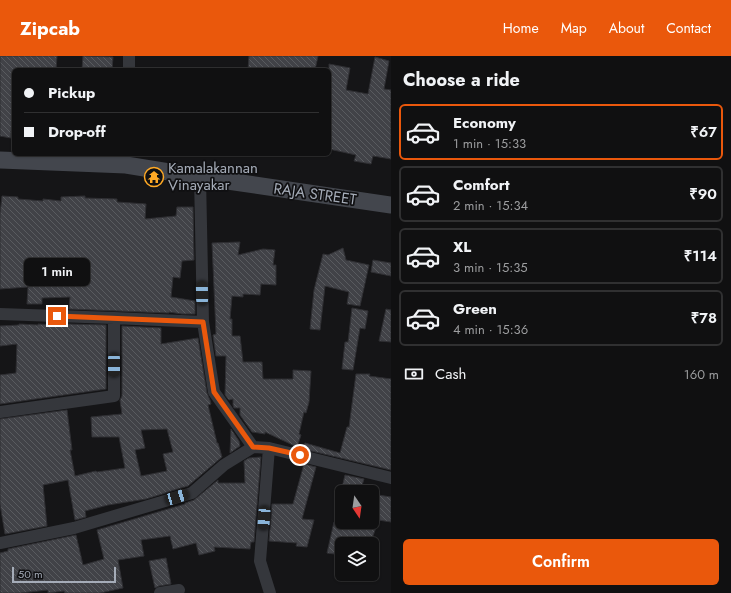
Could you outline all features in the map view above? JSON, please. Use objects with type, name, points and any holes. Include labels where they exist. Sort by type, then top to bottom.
[{"type":"main road","name":"RAJA STREET","points":[[0,160],[126,160],[200,177],[391,205]]},
{"type":"street","points":[[129,56],[129,68]]},
{"type":"street","points":[[200,177],[203,322],[214,392],[253,447]]},
{"type":"street","points":[[0,314],[203,322]]},
{"type":"street","points":[[0,412],[114,396],[114,318]]},
{"type":"street","points":[[0,543],[74,528],[192,493],[224,464],[253,447],[269,448],[391,478]]},
{"type":"street","points":[[269,448],[260,561],[270,593]]},
{"type":"street","points":[[160,593],[179,590]]},
{"type":"building","points":[[0,56],[57,56],[56,68],[12,68],[11,138],[0,136]]},
{"type":"building","points":[[83,56],[113,57],[112,68],[82,68]]},
{"type":"building","points":[[249,56],[318,56],[315,68],[248,68]]},
{"type":"building","points":[[375,57],[389,61],[384,89],[391,90],[391,159],[373,156],[371,164],[354,161],[356,155],[331,149],[331,68],[329,68],[329,64],[350,68],[346,90],[368,94]]},
{"type":"building","points":[[2,196],[43,201],[43,199],[61,201],[61,197],[85,196],[85,198],[117,199],[117,202],[146,204],[145,219],[176,216],[177,207],[193,207],[194,260],[182,261],[180,278],[173,277],[171,297],[195,301],[195,314],[69,309],[70,297],[42,298],[42,304],[27,304],[28,287],[0,289],[0,214]]},
{"type":"building","points":[[240,242],[238,255],[263,249],[275,250],[273,265],[276,265],[276,285],[261,284],[260,295],[243,294],[243,297],[232,296],[230,319],[232,319],[232,336],[240,336],[243,362],[262,362],[263,379],[293,379],[293,370],[311,371],[309,402],[306,413],[304,412],[299,434],[301,435],[297,447],[265,432],[265,434],[252,432],[240,415],[240,408],[234,408],[233,399],[229,400],[225,395],[226,356],[216,356],[213,335],[216,334],[212,243]]},
{"type":"building","points":[[343,248],[346,260],[369,265],[360,306],[347,304],[349,292],[325,286],[320,330],[310,329],[314,290],[323,254],[328,255]]},
{"type":"building","points":[[373,260],[391,263],[391,276],[371,272]]},
{"type":"building","points":[[352,308],[368,311],[365,329],[360,328],[353,370],[342,369],[345,342],[348,342]]},
{"type":"building","points":[[386,309],[391,310],[391,342],[379,341]]},
{"type":"building","points":[[19,324],[67,326],[67,324],[106,325],[106,389],[0,404],[0,375],[16,373],[17,344],[0,346],[0,326]]},
{"type":"building","points":[[122,326],[161,328],[161,344],[198,338],[207,393],[211,404],[208,405],[222,457],[188,486],[146,499],[108,505],[85,511],[86,517],[75,520],[68,480],[43,485],[47,526],[5,534],[0,504],[0,419],[67,410],[72,450],[70,450],[75,476],[96,471],[125,468],[119,437],[92,437],[91,417],[122,414],[120,400],[122,396]],"holes":[[[167,429],[173,452],[163,454],[167,471],[141,476],[135,450],[145,448],[141,430]]]},
{"type":"building","points":[[356,374],[370,374],[369,376],[391,379],[391,470],[303,449],[305,443],[340,453],[347,427],[349,427]]},
{"type":"building","points":[[231,429],[239,441],[240,446],[230,453]]},
{"type":"building","points":[[261,457],[254,542],[251,542],[250,549],[214,547],[215,551],[199,555],[196,543],[173,549],[170,536],[141,540],[144,556],[118,560],[123,588],[100,593],[65,593],[64,591],[48,593],[48,590],[20,593],[0,593],[0,553],[8,551],[8,549],[76,535],[83,565],[104,559],[97,530],[185,504],[194,500],[218,480],[218,483],[245,483],[244,461],[249,458]]},
{"type":"building","points":[[304,464],[316,467],[302,519],[314,520],[307,547],[296,546],[297,543],[269,541],[272,504],[293,504]]},
{"type":"building","points":[[345,475],[364,479],[362,485],[343,485]]},
{"type":"building","points":[[379,495],[391,497],[391,522],[379,520]]},
{"type":"building","points":[[334,522],[335,529],[375,529],[373,537],[335,537],[335,554],[327,553]]},
{"type":"building","points":[[166,558],[171,584],[155,588],[149,561]]},
{"type":"place","name":"Kamalakannan Vinayakar","points":[[154,177]]},
{"type":"route","points":[[57,316],[203,322],[214,392],[253,447],[269,448],[300,455]]}]
